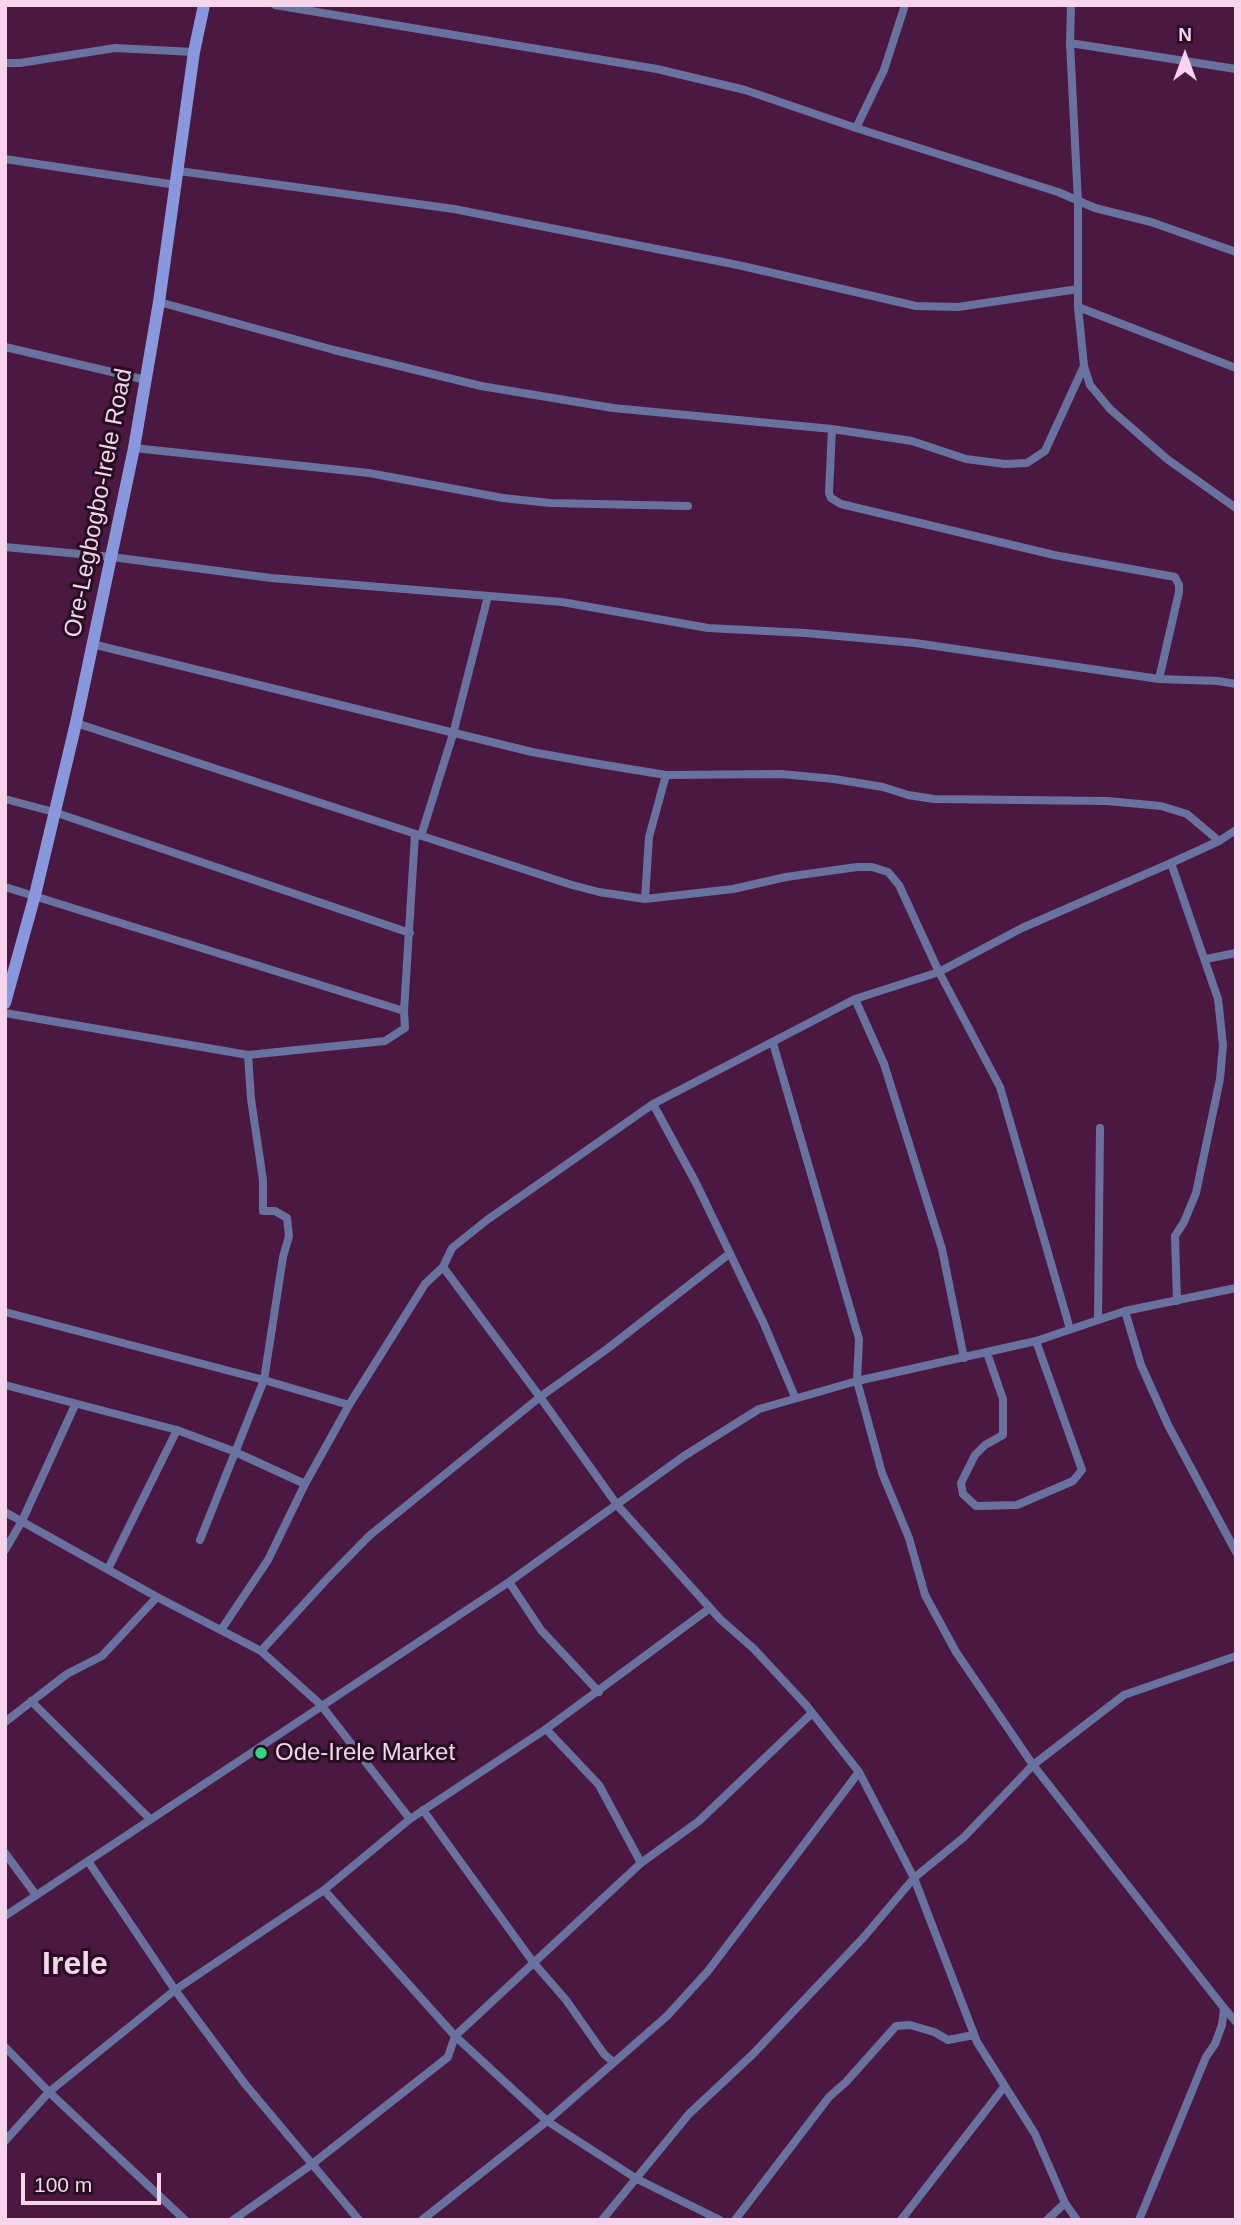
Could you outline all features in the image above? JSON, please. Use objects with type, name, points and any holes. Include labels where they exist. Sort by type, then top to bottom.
[{"type":"main road","name":"Ore-Legbogbo-Irele Road","points":[[5,1003],[35,895],[76,723],[134,448],[179,171],[194,51],[204,5]]},
{"type":"street","points":[[275,5],[657,69],[745,90],[1236,252]]},
{"type":"street","points":[[856,128],[884,70],[905,5]]},
{"type":"street","points":[[1071,5],[1070,43],[1078,201],[1078,307],[1084,366],[1090,385],[1110,409],[1167,459],[1236,508]]},
{"type":"street","points":[[1070,43],[1236,69]]},
{"type":"street","points":[[5,63],[116,48],[194,51]]},
{"type":"street","points":[[5,159],[176,185]]},
{"type":"street","points":[[179,171],[454,209],[726,263],[916,306],[958,307],[1078,289]]},
{"type":"street","points":[[159,302],[334,350],[481,386],[612,408],[832,429],[912,441],[966,459],[1006,464],[1027,463],[1045,452],[1084,366]]},
{"type":"street","points":[[1078,307],[1236,368]]},
{"type":"street","points":[[5,347],[146,380]]},
{"type":"street","points":[[832,429],[829,492],[834,501],[1054,555],[1175,577],[1179,592],[1159,679]]},
{"type":"street","points":[[134,448],[369,472],[503,498],[550,503],[688,506]]},
{"type":"street","points":[[5,547],[112,557],[271,578],[562,602],[708,628],[915,643],[1159,679],[1236,684]]},
{"type":"street","points":[[5,1013],[248,1055],[385,1041],[405,1028],[404,1011],[418,835],[453,734],[488,596]]},
{"type":"street","points":[[92,644],[532,752],[666,775],[781,774],[883,787],[934,799],[1148,804],[1187,814],[1219,841]]},
{"type":"street","points":[[76,723],[572,885],[645,898],[733,889],[786,877],[857,867],[881,868],[900,885],[939,972],[1000,1087],[1070,1329]]},
{"type":"street","points":[[645,898],[649,837],[666,775]]},
{"type":"street","points":[[5,799],[54,812],[410,933]]},
{"type":"street","points":[[221,1630],[268,1560],[305,1484],[349,1405],[425,1284],[443,1267],[452,1248],[487,1220],[653,1104],[855,999],[939,972],[1022,928],[1171,863],[1219,841],[1236,830]]},
{"type":"street","points":[[1171,863],[1218,999],[1223,1045],[1220,1079],[1196,1193],[1175,1236],[1177,1301]]},
{"type":"street","points":[[5,887],[404,1011]]},
{"type":"street","points":[[1206,959],[1236,953]]},
{"type":"street","points":[[855,999],[884,1063],[942,1249],[964,1358]]},
{"type":"street","points":[[773,1043],[859,1339],[857,1381],[882,1473],[909,1538],[925,1595],[956,1652],[1033,1765],[1236,2022]]},
{"type":"street","points":[[200,1541],[233,1451],[264,1380],[283,1257],[289,1236],[287,1218],[281,1214],[263,1211],[263,1180],[251,1099],[248,1055]]},
{"type":"street","points":[[653,1104],[696,1183],[764,1324],[795,1397]]},
{"type":"street","points":[[1098,1319],[1100,1128]]},
{"type":"street","points":[[261,1651],[369,1536],[540,1397],[607,1349],[729,1254]]},
{"type":"street","points":[[443,1267],[618,1506],[710,1608],[754,1649],[812,1713],[859,1772],[914,1878],[974,2035],[1035,2134],[1065,2203],[1077,2220]]},
{"type":"street","points":[[5,1916],[509,1582],[684,1456],[759,1409],[857,1381],[1036,1341],[1125,1311],[1236,1288]]},
{"type":"street","points":[[1125,1311],[1141,1365],[1168,1424],[1236,1552]]},
{"type":"street","points":[[5,1312],[349,1405]]},
{"type":"street","points":[[987,1353],[1003,1399],[1003,1435],[985,1445],[975,1455],[961,1483],[963,1494],[976,1506],[1017,1504],[1073,1481],[1082,1470],[1036,1341]]},
{"type":"street","points":[[5,1385],[177,1430],[233,1451],[305,1484]]},
{"type":"street","points":[[5,1550],[22,1521],[75,1405]]},
{"type":"street","points":[[108,1569],[177,1430]]},
{"type":"street","points":[[5,1511],[157,1597],[261,1651],[321,1705],[410,1819]]},
{"type":"street","points":[[509,1582],[541,1630],[599,1692]]},
{"type":"street","points":[[5,1722],[67,1674],[102,1656],[157,1597]]},
{"type":"street","points":[[5,2141],[49,2092],[174,1990],[324,1889],[410,1819],[547,1729],[710,1608]]},
{"type":"street","points":[[602,2220],[689,2114],[752,2054],[863,1938],[914,1878],[964,1837],[1033,1765],[1124,1695],[1236,1656]]},
{"type":"street","points":[[31,1701],[150,1819]]},
{"type":"street","points":[[233,2220],[311,2165],[448,2057],[455,2036],[533,1962],[641,1863],[699,1821],[812,1713]]},
{"type":"street","points":[[547,1729],[599,1785],[641,1863]]},
{"type":"street","points":[[422,2220],[547,2121],[667,2016],[708,1971],[859,1772]]},
{"type":"street","points":[[423,1810],[533,1962],[613,2062]]},
{"type":"street","points":[[5,1853],[36,1895]]},
{"type":"street","points":[[88,1861],[174,1990],[245,2084],[359,2220]]},
{"type":"street","points":[[324,1889],[455,2036],[547,2121],[638,2179],[720,2220]]},
{"type":"street","points":[[1139,2220],[1206,2057],[1215,2044],[1224,2008]]},
{"type":"street","points":[[735,2220],[829,2097],[897,2026],[910,2025],[934,2032],[948,2040],[974,2035]]},
{"type":"street","points":[[5,2047],[185,2220]]},
{"type":"street","points":[[901,2220],[1004,2087]]},
{"type":"street","points":[[1047,2220],[1065,2203]]},
{"type":"place","name":"Ode-Irele Market","points":[[261,1753]]},
{"type":"district","name":"Irele","points":[[75,1965]]}]
